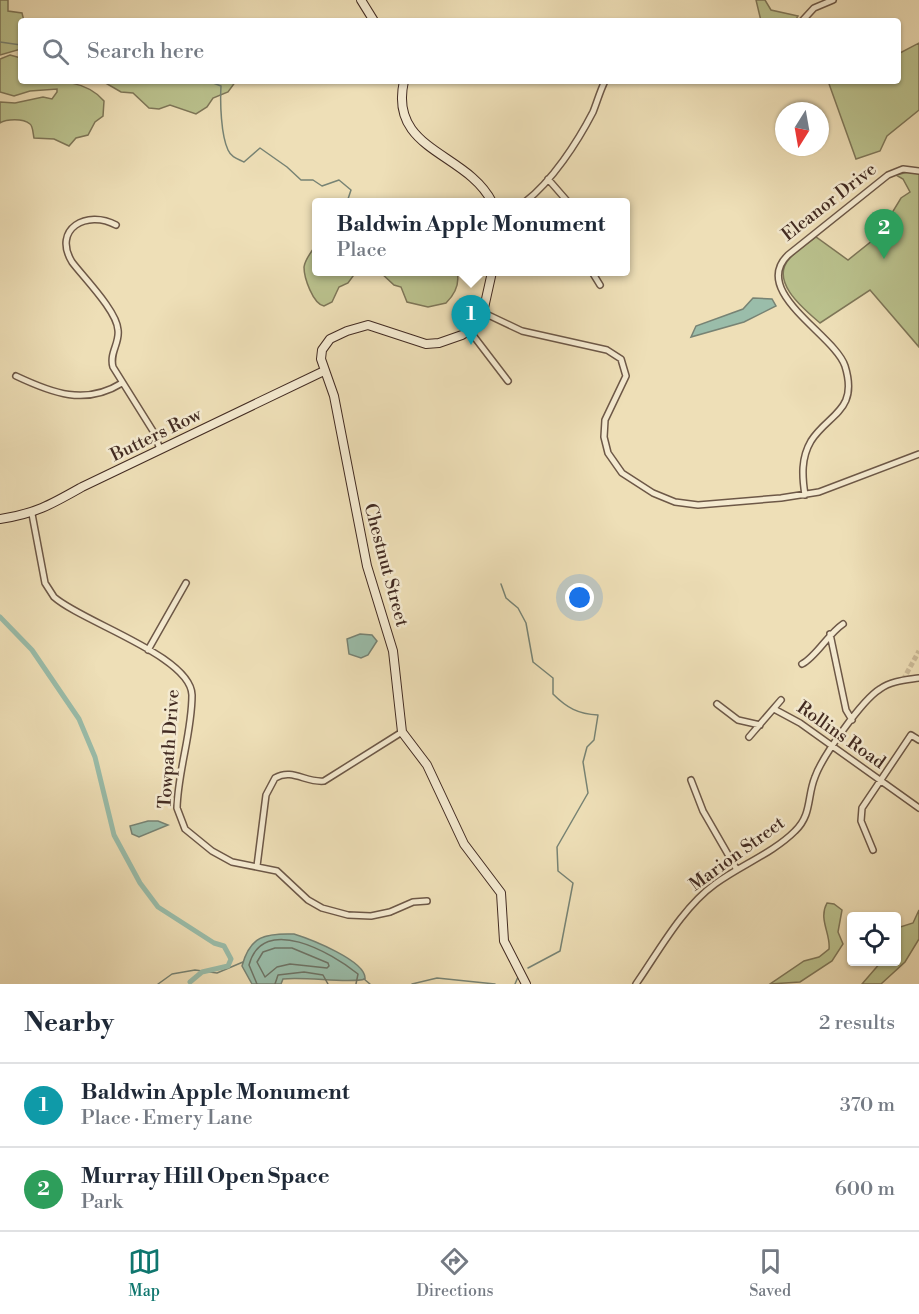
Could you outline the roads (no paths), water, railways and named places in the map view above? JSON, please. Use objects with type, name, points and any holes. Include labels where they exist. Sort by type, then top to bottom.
[{"type":"street","points":[[361,0],[372,18]]},
{"type":"street","points":[[805,18],[814,8],[833,0]]},
{"type":"street","points":[[404,84],[403,111],[413,134],[480,183],[489,198]]},
{"type":"street","points":[[529,198],[548,179],[587,122],[603,84]]},
{"type":"street","name":"Eleanor Drive","points":[[805,495],[802,473],[807,449],[818,433],[840,411],[846,395],[847,378],[837,351],[784,297],[780,276],[781,264],[788,255],[885,177],[899,170],[919,171]]},
{"type":"street","points":[[548,179],[565,198]]},
{"type":"street","points":[[116,225],[99,218],[81,221],[69,233],[67,246],[70,259],[116,321],[118,334],[111,360],[153,431],[160,449]]},
{"type":"street","points":[[491,276],[484,313],[522,331],[606,350],[621,358],[626,376],[607,415],[604,443],[617,468],[653,493],[675,502],[698,505],[805,495],[837,487],[919,454]]},
{"type":"street","points":[[594,276],[600,285]]},
{"type":"street","name":"Chestnut Street","points":[[402,732],[393,651],[365,560],[334,396],[321,357],[326,344],[334,337],[356,328],[374,326],[408,340],[430,344],[449,340],[469,330],[484,313]]},
{"type":"street","points":[[469,330],[508,381]]},
{"type":"street","name":"Butters Row","points":[[0,519],[32,514],[160,449],[324,371]]},
{"type":"street","points":[[16,376],[53,393],[67,395],[104,393],[123,383]]},
{"type":"street","name":"Towpath Drive","points":[[32,514],[45,583],[51,594],[64,605],[182,671],[191,686],[191,702],[177,805],[181,824],[189,834],[223,858],[277,872],[315,904],[340,914],[376,915],[411,903],[427,901]]},
{"type":"street","points":[[148,650],[186,583]]},
{"type":"street","points":[[802,664],[809,661],[830,634],[843,624]]},
{"type":"street","points":[[830,634],[846,710],[852,720]]},
{"type":"street","name":"Marion Street","points":[[636,984],[694,904],[712,886],[783,841],[801,824],[809,810],[814,779],[852,720],[878,690],[896,682],[919,678]]},
{"type":"street","points":[[749,737],[781,700]]},
{"type":"street","points":[[717,704],[738,720],[760,725]]},
{"type":"street","name":"Rollins Road","points":[[774,709],[800,723],[919,808]]},
{"type":"street","points":[[257,866],[266,795],[273,780],[286,774],[314,781],[327,780],[402,732],[427,765],[464,844],[501,893],[504,941],[526,984]]},
{"type":"street","points":[[873,850],[862,824],[861,812],[879,780],[911,735],[919,740]]},
{"type":"street","points":[[691,780],[703,811],[737,870]]},
{"type":"water","points":[[753,298],[772,299],[776,306],[744,322],[691,337],[696,326],[743,309]]},
{"type":"water","points":[[360,634],[372,635],[377,641],[368,655],[361,658],[349,654],[347,639]]},
{"type":"water","points":[[158,821],[168,825],[139,837],[132,834],[130,826]]},
{"type":"water","points":[[275,934],[294,934],[348,958],[363,972],[365,979],[349,981],[292,978],[283,979],[281,984],[252,984],[242,966],[254,942]]},
{"type":"waterway","points":[[0,42],[18,45]]},
{"type":"waterway","points":[[216,84],[221,86],[224,136],[228,150],[233,156],[244,162],[260,148],[301,180],[313,180],[322,186],[339,180],[351,190],[348,198]]},
{"type":"waterway","points":[[501,584],[506,598],[518,608],[526,623],[533,662],[553,678],[553,694],[573,709],[598,715],[594,740],[587,747],[583,762],[588,793],[557,847],[558,871],[573,883],[560,951],[528,968]]},
{"type":"waterway","points":[[0,617],[32,650],[79,719],[95,757],[114,835],[140,883],[158,907],[214,943],[224,946],[231,959],[228,966],[202,972],[190,982]]},
{"type":"waterway","points":[[158,984],[172,974],[195,970],[217,973],[243,962]]},
{"type":"waterway","points":[[515,984],[518,977]]},
{"type":"waterway","points":[[412,984],[437,978],[495,984]]},
{"type":"waterway","points":[[364,979],[370,984]]},
{"type":"tunnel","points":[[903,680],[919,651]]},
{"type":"place","name":"Murray Hill Open Space","points":[[884,259]]},
{"type":"place","name":"Baldwin Apple Monument","points":[[471,345]]}]
